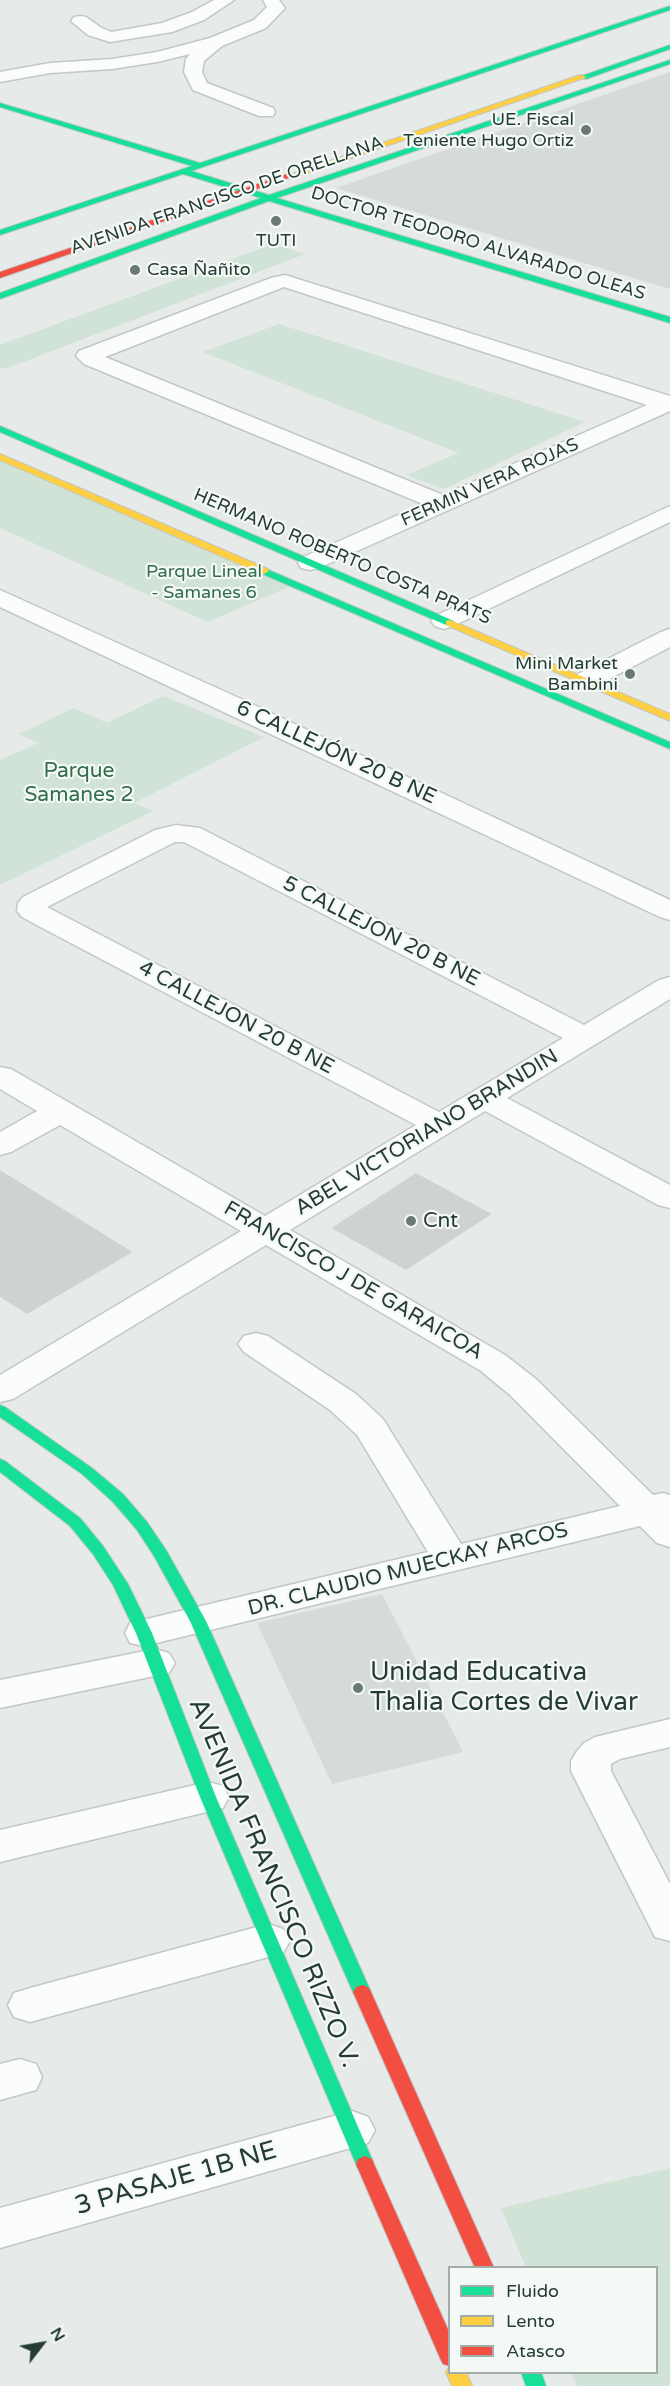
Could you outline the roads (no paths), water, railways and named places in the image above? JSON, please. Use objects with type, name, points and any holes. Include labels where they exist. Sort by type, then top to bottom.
[{"type":"main road","name":"AVENIDA FRANCISCO DE ORELLANA","points":[[0,233],[670,8]]},
{"type":"main road","name":"AVENIDA FRANCISCO DE ORELLANA","points":[[0,275],[670,47]]},
{"type":"main road","name":"AVENIDA FRANCISCO DE ORELLANA","points":[[0,296],[266,199],[670,62]]},
{"type":"main road","name":"DOCTOR TEODORO ALVARADO OLEAS","points":[[0,105],[315,197]]},
{"type":"main road","name":"DOCTOR TEODORO ALVARADO OLEAS","points":[[0,118],[670,320]]},
{"type":"main road","name":"AVENIDA FRANCISCO DE ORELLANA","points":[[185,188],[232,172]]},
{"type":"main road","name":"HERMANO ROBERTO COSTA PRATS","points":[[0,429],[670,718]]},
{"type":"main road","points":[[0,457],[670,746]]},
{"type":"main road","points":[[94,497],[127,484]]},
{"type":"main road","points":[[621,725],[651,710]]},
{"type":"main road","name":"AVENIDA FRANCISCO RIZZO V.","points":[[0,1410],[87,1471],[118,1498],[154,1544],[198,1621],[484,2266]]},
{"type":"main road","name":"AVENIDA FRANCISCO RIZZO V.","points":[[0,1464],[75,1522],[98,1550],[120,1584],[150,1648],[208,1797],[268,1941],[448,2353]]},
{"type":"street","points":[[80,21],[94,31],[110,37],[166,28],[198,16],[226,0]]},
{"type":"street","points":[[0,77],[50,68],[112,64],[157,57],[216,42],[260,24],[276,8],[271,0]]},
{"type":"street","points":[[216,42],[195,59],[193,72],[199,86],[266,112]]},
{"type":"street","points":[[444,504],[87,356],[256,290],[285,281],[668,403]]},
{"type":"street","name":"FERMIN VERA ROJAS","points":[[310,563],[668,403]]},
{"type":"street","points":[[444,621],[670,513]]},
{"type":"street","name":"6 CALLEJÓN 20 B NE","points":[[0,598],[670,911]]},
{"type":"street","points":[[585,681],[670,637]]},
{"type":"street","name":"5 CALLEJON 20 B NE","points":[[32,911],[33,903],[176,832],[190,834],[585,1037]]},
{"type":"street","name":"4 CALLEJON 20 B NE","points":[[32,911],[440,1125]]},
{"type":"street","name":"ABEL VICTORIANO BRANDIN","points":[[0,1391],[585,1037],[661,1001]]},
{"type":"street","name":"FRANCISCO J DE GARAICOA","points":[[0,1076],[493,1363],[523,1387],[662,1516]]},
{"type":"street","points":[[484,1098],[670,1198]]},
{"type":"street","points":[[0,1145],[61,1112]]},
{"type":"street","points":[[256,1344],[343,1402],[370,1427],[451,1559]]},
{"type":"street","name":"DR. CLAUDIO MUECKAY ARCOS","points":[[0,1694],[150,1648],[198,1621],[451,1559],[662,1516]]},
{"type":"street","points":[[670,1732],[609,1747],[598,1753],[591,1761],[591,1771],[670,1925]]},
{"type":"street","points":[[0,1846],[208,1797]]},
{"type":"street","points":[[30,2005],[268,1941]]},
{"type":"street","name":"3 PASAJE 1B NE","points":[[0,2228],[352,2130]]},
{"type":"place","name":"UE. Fiscal Teniente Hugo Ortiz","points":[[586,130]]},
{"type":"place","name":"TUTI","points":[[276,221]]},
{"type":"place","name":"Casa Ñañito","points":[[135,270]]},
{"type":"place","name":"Mini Market Bambini","points":[[630,674]]},
{"type":"place","name":"Cnt","points":[[411,1221]]},
{"type":"place","name":"Unidad Educativa Thalia Cortes de Vivar","points":[[358,1688]]},
{"type":"park label","name":"Parque Lineal - Samanes 6","points":[[204,582]]},
{"type":"park label","name":"Parque Samanes 2","points":[[79,783]]}]
